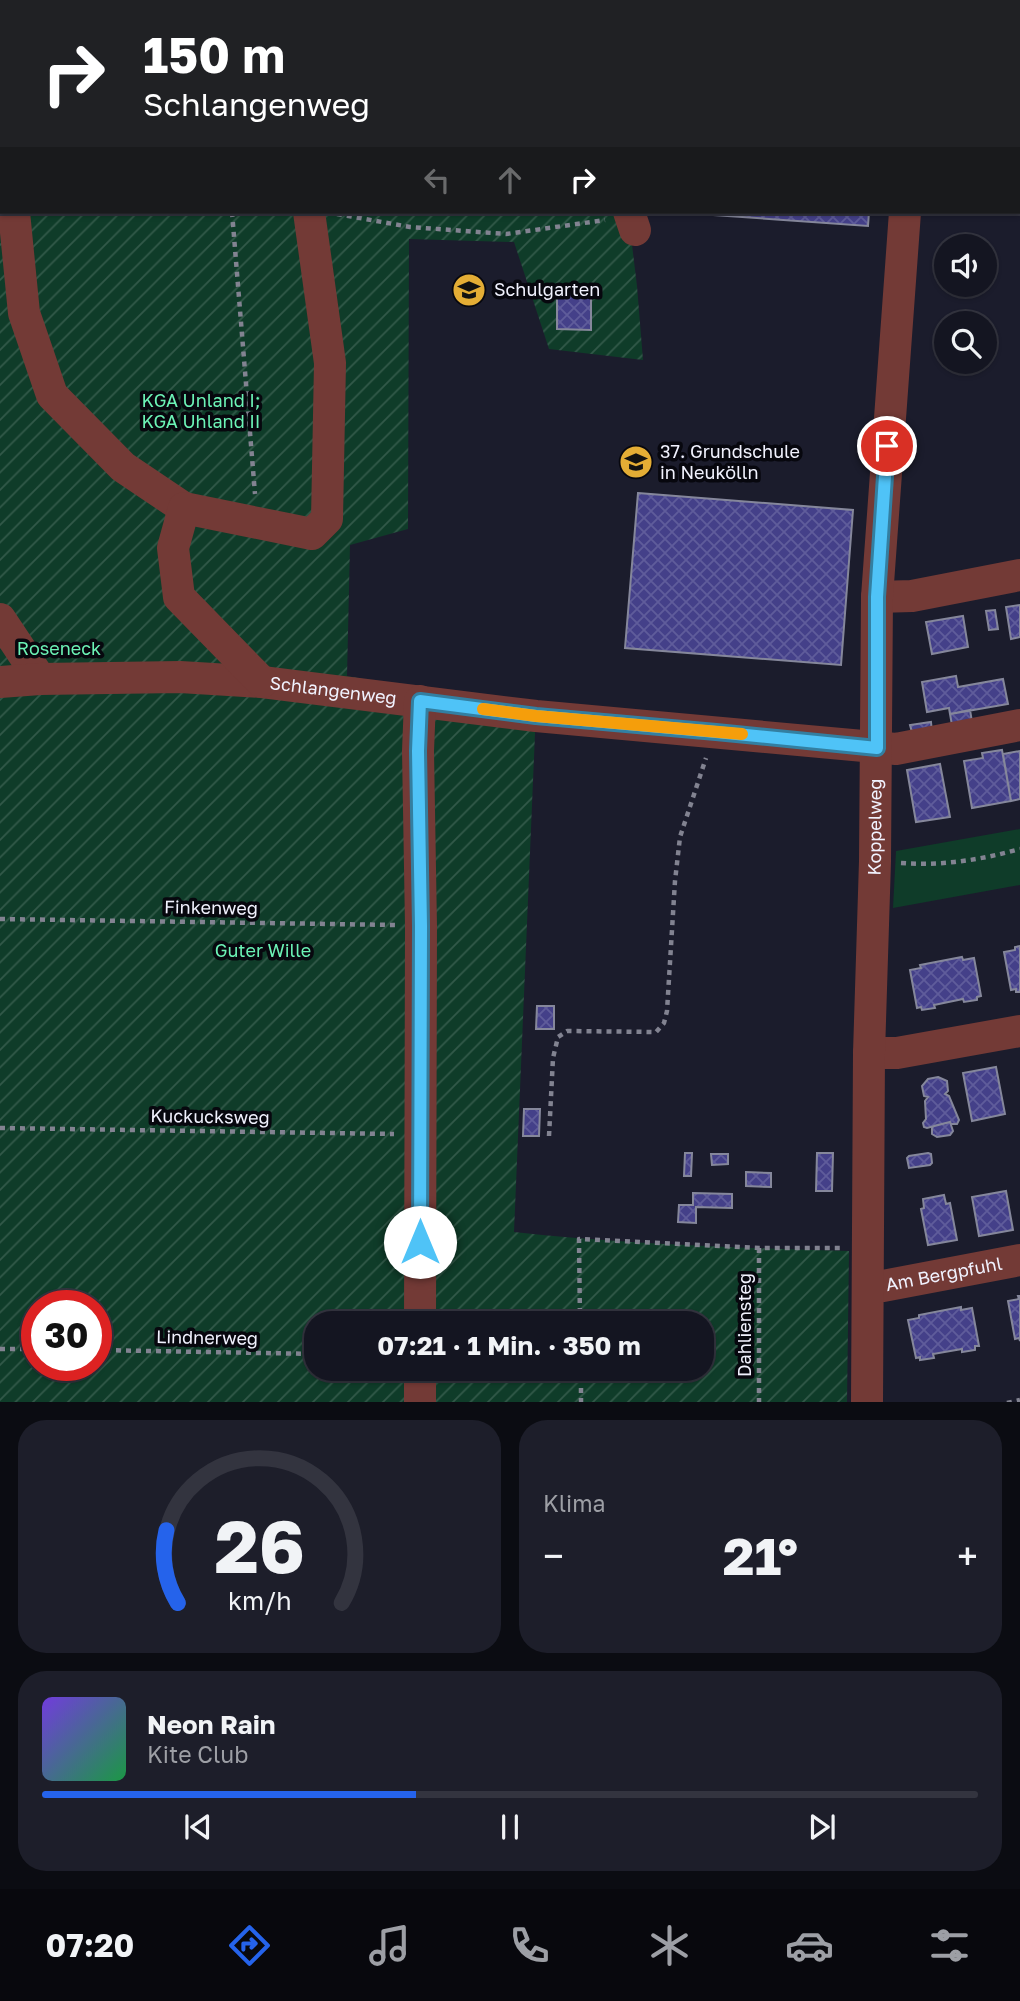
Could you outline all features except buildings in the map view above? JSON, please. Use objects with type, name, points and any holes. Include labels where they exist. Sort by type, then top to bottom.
[{"type":"street","points":[[14,214],[24,313],[52,395],[124,467],[184,508],[312,534],[327,519],[330,363],[309,214]]},
{"type":"street","name":"Koppelweg","points":[[867,1402],[869,1053],[877,748],[877,597],[905,214]]},
{"type":"street","points":[[184,508],[173,548],[179,597],[262,681]]},
{"type":"street","points":[[877,597],[912,596],[1020,575]]},
{"type":"street","points":[[0,619],[40,679]]},
{"type":"street","name":"Schlangenweg","points":[[0,682],[180,677],[262,681],[536,716],[896,749],[1020,726]]},
{"type":"street","points":[[420,701],[420,1311]]},
{"type":"street","points":[[869,1053],[897,1053],[1020,1031]]},
{"type":"street","name":"Am Bergpfuhl","points":[[868,1286],[883,1286],[1020,1260]]},
{"type":"street","points":[[420,1381],[420,1402]]},
{"type":"path","points":[[232,214],[258,523]]},
{"type":"path","points":[[337,214],[410,227],[506,234],[631,219]]},
{"type":"path","points":[[548,1136],[553,1058],[558,1038],[567,1031],[656,1032],[664,1023],[680,837],[709,752]]},
{"type":"path","points":[[875,861],[926,865],[954,863],[1020,849]]},
{"type":"path","name":"Finkenweg","points":[[0,919],[421,926]]},
{"type":"path","name":"Kuckucksweg","points":[[0,1128],[420,1134]]},
{"type":"path","points":[[580,1311],[579,1239],[759,1248],[868,1248]]},
{"type":"path","name":"Dahliensteg","points":[[759,1248],[759,1402]]},
{"type":"path","points":[[0,1349],[21,1349]]},
{"type":"path","name":"Lindnerweg","points":[[112,1350],[304,1354]]},
{"type":"path","points":[[581,1381],[581,1402]]},
{"type":"path","points":[[1007,1402],[1020,1400]]},
{"type":"green space","name":"Guter Wille","points":[[0,214],[628,214],[643,360],[549,349],[514,242],[409,239],[408,529],[350,545],[347,676],[536,710],[514,1232],[681,1245],[849,1251],[847,1402],[0,1402]]},
{"type":"green space","points":[[1020,829],[1020,885],[893,908],[896,851]]},
{"type":"slow traffic","points":[[483,709],[742,734]]},
{"type":"place","name":"Schulgarten","points":[[469,290]]},
{"type":"place","name":"37. Grundschule in Neukölln","points":[[636,462]]},
{"type":"route","points":[[420,1242],[420,701],[536,716],[877,748],[877,597],[887,446]]},
{"type":"park label","name":"KGA Unland I; KGA Uhland II","points":[[201,411]]},
{"type":"park label","name":"Roseneck","points":[[59,649]]}]
